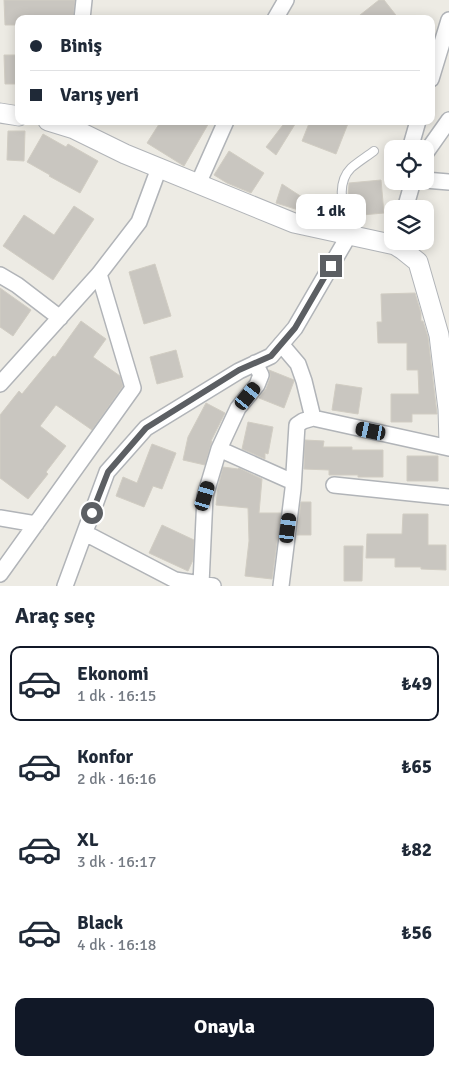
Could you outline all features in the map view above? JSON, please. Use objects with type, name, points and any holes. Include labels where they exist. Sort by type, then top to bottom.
[{"type":"street","points":[[82,15],[84,0]]},
{"type":"street","points":[[277,15],[286,0]]},
{"type":"street","points":[[435,66],[449,20]]},
{"type":"street","points":[[0,113],[15,115]]},
{"type":"street","points":[[434,141],[449,120]]},
{"type":"street","points":[[74,125],[125,154],[294,223],[384,241]]},
{"type":"street","points":[[198,184],[224,125]]},
{"type":"street","points":[[413,140],[417,125]]},
{"type":"street","points":[[0,384],[99,274],[139,222],[159,168]]},
{"type":"street","points":[[434,181],[449,182]]},
{"type":"street","points":[[66,586],[108,472],[146,428],[239,370],[271,356],[295,328],[348,235]]},
{"type":"street","points":[[403,250],[418,262],[439,335],[449,443]]},
{"type":"street","points":[[0,574],[133,388],[99,274]]},
{"type":"street","points":[[0,275],[17,285],[60,318]]},
{"type":"street","points":[[281,344],[298,364],[313,418]]},
{"type":"street","points":[[85,533],[175,580],[207,585],[205,496],[219,449],[238,408],[257,385],[261,375],[254,363]]},
{"type":"street","points":[[281,586],[294,482],[297,425],[313,418],[449,448]]},
{"type":"street","points":[[219,449],[294,482]]},
{"type":"street","points":[[334,485],[449,497]]},
{"type":"street","points":[[0,518],[36,524]]},
{"type":"lane","points":[[348,235],[341,194],[343,181],[350,169],[374,151]]},
{"type":"building","points":[[4,0],[75,0],[73,15],[15,15],[15,25],[5,25]]},
{"type":"building","points":[[379,0],[384,0],[396,15],[360,15]]},
{"type":"building","points":[[4,55],[15,55],[15,84],[5,84]]},
{"type":"building","points":[[158,125],[208,125],[184,166],[147,143]]},
{"type":"building","points":[[283,125],[295,125],[276,155],[266,147]]},
{"type":"building","points":[[308,125],[347,125],[336,154],[302,141]]},
{"type":"building","points":[[8,131],[25,131],[24,161],[7,160]]},
{"type":"building","points":[[43,134],[66,147],[68,144],[98,161],[80,193],[27,162]]},
{"type":"building","points":[[229,151],[264,173],[251,193],[227,183],[214,175]]},
{"type":"building","points":[[381,180],[384,213],[351,216],[348,199],[349,183]]},
{"type":"building","points":[[282,184],[308,201],[305,212],[276,203]]},
{"type":"building","points":[[74,206],[94,219],[53,280],[3,246],[24,215],[54,235]]},
{"type":"building","points":[[155,264],[171,316],[144,324],[129,272]]},
{"type":"building","points":[[0,288],[31,310],[13,336],[0,327]]},
{"type":"building","points":[[415,293],[421,313],[421,321],[423,321],[428,337],[437,414],[412,414],[412,422],[391,422],[391,394],[419,394],[418,370],[407,370],[407,343],[378,343],[377,322],[382,322],[381,294]]},
{"type":"building","points":[[81,321],[106,339],[93,357],[120,376],[123,386],[92,430],[56,405],[40,426],[66,446],[46,472],[48,474],[28,499],[0,478],[0,415],[19,391],[22,394],[53,356],[55,357]]},
{"type":"building","points":[[176,350],[183,377],[157,384],[150,357]]},
{"type":"building","points":[[269,370],[294,380],[284,408],[259,398],[266,389],[270,378]]},
{"type":"building","points":[[336,384],[362,388],[358,414],[332,410]]},
{"type":"building","points":[[206,403],[225,413],[211,441],[205,465],[183,460],[188,437]]},
{"type":"building","points":[[248,422],[273,427],[268,454],[265,453],[265,459],[242,449]]},
{"type":"building","points":[[305,440],[324,441],[323,447],[352,447],[352,450],[383,450],[383,477],[329,475],[329,470],[304,469]]},
{"type":"building","points":[[152,444],[176,453],[162,489],[153,486],[144,507],[116,496],[123,477],[137,483]]},
{"type":"building","points":[[407,456],[438,456],[438,481],[407,481]]},
{"type":"building","points":[[223,467],[239,468],[262,479],[259,513],[281,513],[272,579],[245,576],[249,541],[248,508],[216,505]]},
{"type":"building","points":[[301,502],[311,502],[311,535],[297,535]]},
{"type":"building","points":[[403,514],[428,514],[428,545],[446,545],[446,570],[421,569],[421,567],[395,567],[395,558],[366,558],[367,534],[402,534]]},
{"type":"building","points":[[162,525],[194,540],[193,560],[188,571],[149,553]]},
{"type":"building","points":[[344,546],[363,546],[362,581],[344,581]]},
{"type":"route","points":[[92,513],[108,472],[146,428],[239,370],[271,356],[295,328],[331,266]]}]
